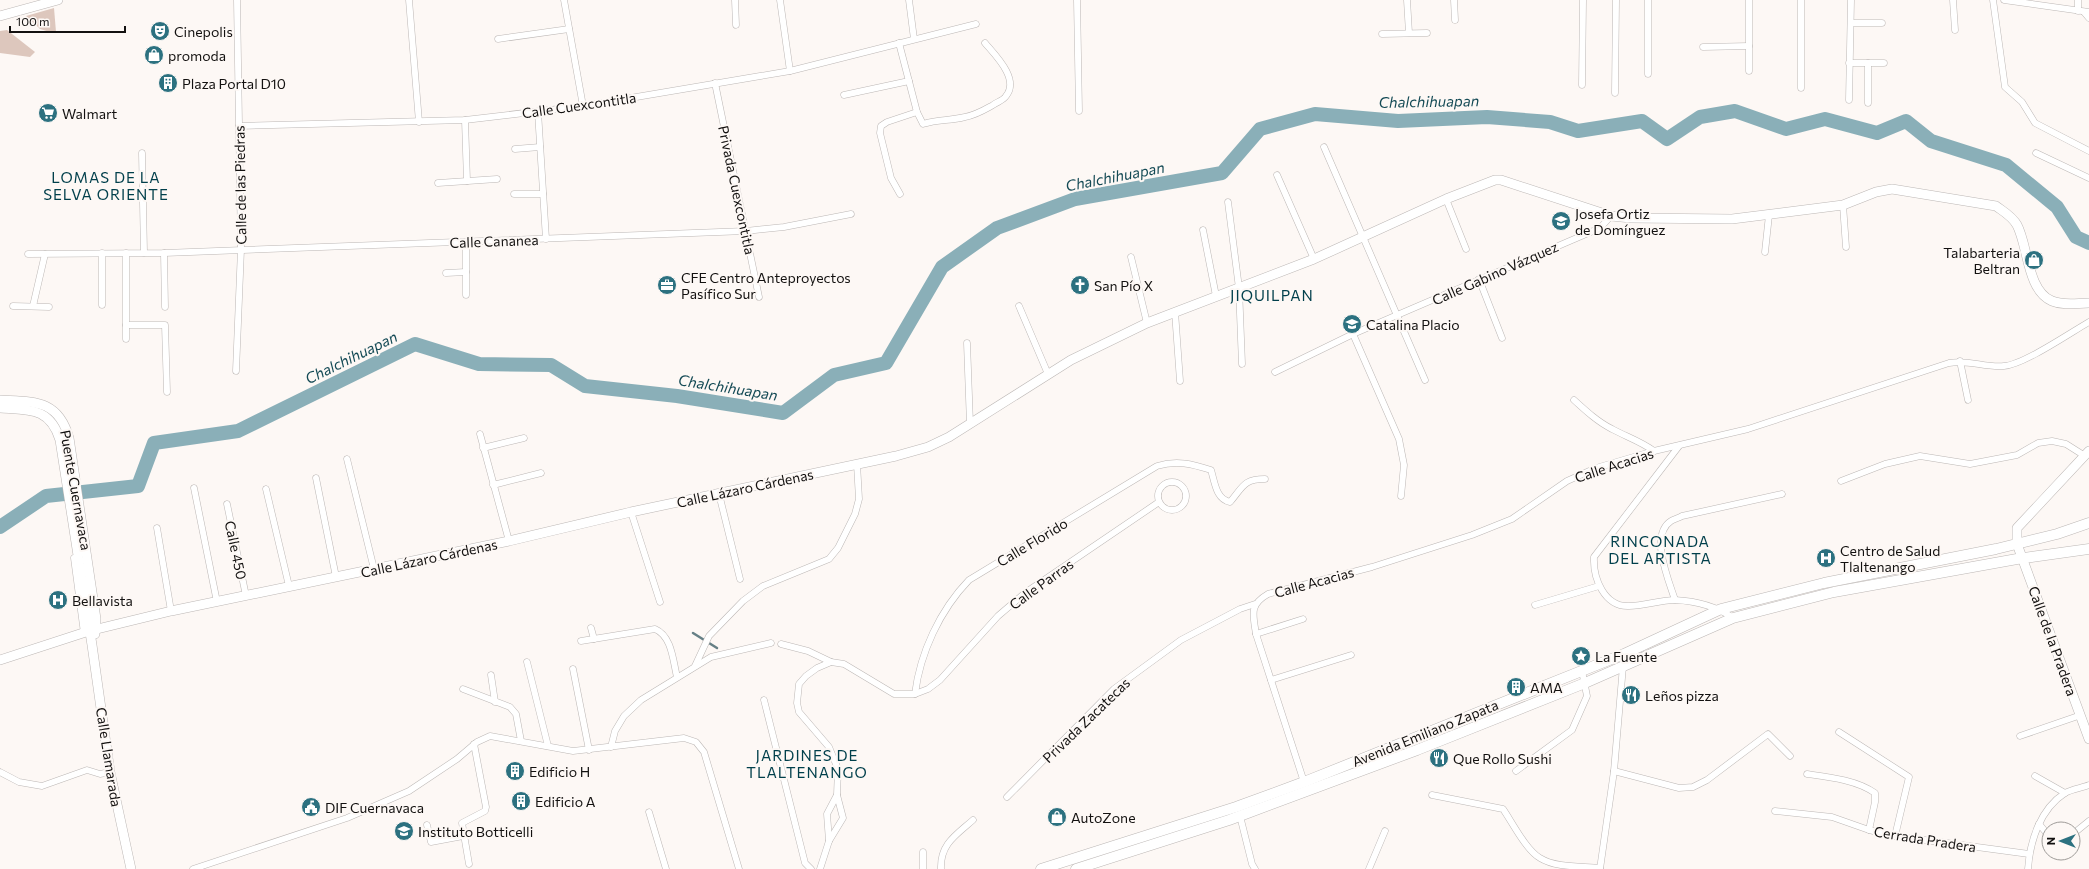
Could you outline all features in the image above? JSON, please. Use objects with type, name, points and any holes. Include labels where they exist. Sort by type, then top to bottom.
[{"type":"main road","name":"Avenida Emiliano Zapata","points":[[1041,869],[1099,861],[1304,782],[1624,654],[1721,609],[1824,583],[2017,544],[2057,534],[2089,523]]},
{"type":"main road","name":"Avenida Emiliano Zapata","points":[[1076,869],[1240,816],[1436,742],[1585,683],[1689,636],[1733,618],[1834,592],[2022,558],[2089,549]]},
{"type":"main road","points":[[1431,731],[1436,742]]},
{"type":"street","points":[[0,16],[58,0]]},
{"type":"street","name":"Calle de las Piedras","points":[[236,371],[241,249],[237,0]]},
{"type":"street","points":[[409,0],[419,122]]},
{"type":"street","points":[[564,0],[583,106]]},
{"type":"street","points":[[735,0],[736,25]]},
{"type":"street","points":[[780,0],[790,71]]},
{"type":"street","points":[[908,0],[914,39]]},
{"type":"street","points":[[1077,0],[1079,111]]},
{"type":"street","points":[[1407,0],[1409,33]]},
{"type":"street","points":[[1454,0],[1455,20]]},
{"type":"street","points":[[1582,85],[1584,0]]},
{"type":"street","points":[[1615,93],[1616,0]]},
{"type":"street","points":[[1648,0],[1648,74]]},
{"type":"street","points":[[1749,0],[1749,72]]},
{"type":"street","points":[[1801,0],[1801,88]]},
{"type":"street","points":[[1848,100],[1852,0]]},
{"type":"street","points":[[1954,0],[1955,30]]},
{"type":"street","points":[[1993,0],[2005,87],[2022,102],[2035,123],[2089,151]]},
{"type":"street","points":[[2004,0],[2083,11]]},
{"type":"street","points":[[2078,0],[2083,11],[2089,18]]},
{"type":"street","points":[[1851,23],[1882,23]]},
{"type":"street","name":"Calle Cuexcontitla","points":[[239,126],[465,120],[583,106],[790,71],[976,24]]},
{"type":"street","points":[[498,39],[569,29]]},
{"type":"street","points":[[1382,34],[1427,33]]},
{"type":"street","points":[[899,43],[917,112],[923,124],[938,119],[954,119],[977,114],[1006,97],[1010,88],[1008,76],[1001,62],[985,43]]},
{"type":"street","points":[[1703,47],[1749,46]]},
{"type":"street","points":[[1849,63],[1884,63]]},
{"type":"street","points":[[1868,63],[1868,103]]},
{"type":"street","points":[[844,95],[909,81]]},
{"type":"street","name":"Privada Cuexcontitla","points":[[714,83],[760,297]]},
{"type":"street","points":[[538,112],[546,239]]},
{"type":"street","points":[[900,194],[891,178],[880,133],[881,126],[887,122],[917,112]]},
{"type":"street","points":[[465,120],[467,181]]},
{"type":"street","points":[[1324,147],[1425,380]]},
{"type":"street","points":[[515,149],[540,148]]},
{"type":"street","points":[[2036,152],[2089,178]]},
{"type":"street","points":[[142,153],[144,253]]},
{"type":"street","points":[[1277,175],[1314,259]]},
{"type":"street","points":[[438,183],[496,179]]},
{"type":"street","name":"Calle Lázaro Cárdenas","points":[[0,660],[90,631],[171,611],[509,541],[631,512],[858,464],[928,447],[949,437],[1070,360],[1147,322],[1314,259],[1488,181],[1500,180],[1611,216],[1732,219],[1843,205],[1876,192],[1892,189],[1996,206],[2010,216],[2017,225],[2032,276],[2040,291],[2051,301],[2067,304],[2089,302]]},
{"type":"street","points":[[514,194],[543,194]]},
{"type":"street","points":[[1446,199],[1466,249]]},
{"type":"street","points":[[1228,202],[1239,288],[1242,364]]},
{"type":"street","points":[[1843,205],[1846,247]]},
{"type":"street","name":"Calle Cananea","points":[[28,254],[164,253],[746,231],[784,227],[851,214]]},
{"type":"street","points":[[1765,252],[1769,215]]},
{"type":"street","name":"Calle Gabino Vázquez","points":[[1275,372],[1353,334],[1600,228],[1611,216]]},
{"type":"street","points":[[1202,230],[1216,296]]},
{"type":"street","points":[[466,242],[466,295]]},
{"type":"street","points":[[102,253],[102,305]]},
{"type":"street","points":[[126,253],[126,339]]},
{"type":"street","points":[[164,253],[164,307]]},
{"type":"street","points":[[33,306],[45,254]]},
{"type":"street","points":[[1131,257],[1147,322]]},
{"type":"street","points":[[446,273],[466,272]]},
{"type":"street","points":[[1479,280],[1502,338]]},
{"type":"street","points":[[13,306],[49,307]]},
{"type":"street","points":[[1019,306],[1048,374]]},
{"type":"street","points":[[1175,312],[1180,381]]},
{"type":"street","name":"Calle Acacias","points":[[1255,604],[1268,594],[1372,567],[1472,535],[1512,519],[1566,481],[1596,468],[1654,451],[1748,429],[1960,361],[2004,366],[2018,363],[2089,322]]},
{"type":"street","points":[[126,325],[165,325],[167,392]]},
{"type":"street","points":[[1353,334],[1399,439],[1404,465],[1401,496]]},
{"type":"street","points":[[967,343],[970,424]]},
{"type":"street","points":[[1960,361],[1968,400]]},
{"type":"street","name":"Puente Cuernavaca","points":[[0,400],[28,402],[50,408],[65,423],[64,439],[80,534],[80,560],[90,631]]},
{"type":"street","points":[[1574,400],[1587,412],[1611,429],[1639,440],[1654,451]]},
{"type":"street","name":"Puente Cuernavaca","points":[[0,408],[29,410],[45,416],[52,421],[64,439]]},
{"type":"street","points":[[480,434],[509,541]]},
{"type":"street","points":[[483,448],[524,438]]},
{"type":"street","points":[[1841,481],[1885,464],[1920,456],[1970,464],[2017,455],[2038,443],[2052,441],[2066,444],[2087,454],[2017,528],[2017,544]]},
{"type":"street","points":[[1679,446],[1594,557],[1593,568],[1599,586],[1615,603],[1628,607],[1675,600],[1706,604],[1721,609],[1733,618]]},
{"type":"street","points":[[347,458],[374,569]]},
{"type":"street","name":"Calle Florido","points":[[915,694],[920,662],[954,596],[970,580],[1158,466],[1171,461],[1191,464],[1211,470],[1219,494],[1224,500],[1230,502],[1245,482],[1254,479],[1265,479]]},
{"type":"street","points":[[696,666],[709,636],[724,618],[763,586],[829,559],[838,548],[855,514],[860,485],[858,464]]},
{"type":"street","points":[[493,486],[541,473]]},
{"type":"street","points":[[316,478],[336,577]]},
{"type":"street","points":[[1168,482],[1178,482],[1185,489],[1187,498],[1179,509],[1166,509],[1159,502],[1158,497],[1160,488],[1168,482]]},
{"type":"street","points":[[194,488],[217,602]]},
{"type":"street","points":[[266,489],[289,586]]},
{"type":"street","points":[[719,494],[740,579]]},
{"type":"street","points":[[1675,600],[1660,550],[1662,533],[1670,521],[1682,516],[1782,494]]},
{"type":"street","name":"Calle Parras","points":[[915,694],[928,689],[940,680],[998,616],[1025,593],[1159,502]]},
{"type":"street","name":"Calle 450","points":[[227,504],[246,596]]},
{"type":"street","points":[[631,512],[660,602]]},
{"type":"street","points":[[157,528],[171,611]]},
{"type":"street","name":"Calle de la Pradera","points":[[2017,544],[2089,739]]},
{"type":"street","points":[[80,560],[90,631]]},
{"type":"street","points":[[1535,605],[1599,586]]},
{"type":"street","points":[[1255,604],[1254,620],[1256,634],[1304,782]]},
{"type":"street","name":"Privada Zacatecas","points":[[1007,797],[1114,688],[1182,640],[1240,609],[1255,604]]},
{"type":"street","points":[[1256,634],[1303,619]]},
{"type":"street","points":[[591,628],[594,639]]},
{"type":"street","points":[[581,641],[655,629],[663,632],[667,638],[677,677]]},
{"type":"street","name":"Calle Llamarada","points":[[90,631],[110,772],[131,869]]},
{"type":"street","points":[[611,747],[615,731],[624,716],[641,700],[711,656],[771,643]]},
{"type":"street","points":[[781,644],[808,651],[831,662],[844,664],[894,694],[915,694]]},
{"type":"street","points":[[1271,680],[1351,655]]},
{"type":"street","points":[[527,662],[548,746]]},
{"type":"street","points":[[820,869],[829,842],[843,818],[837,795],[838,768],[829,747],[799,712],[797,703],[799,684],[802,680],[817,668],[831,662]]},
{"type":"street","points":[[1432,795],[1503,809],[1528,846],[1540,858],[1557,864],[1600,868],[1614,771],[1623,666]]},
{"type":"street","points":[[573,669],[589,750]]},
{"type":"street","points":[[1516,771],[1572,730],[1586,701],[1585,683],[1582,671]]},
{"type":"street","points":[[491,675],[495,702]]},
{"type":"street","points":[[463,690],[510,707],[516,714],[521,741]]},
{"type":"street","points":[[764,700],[804,863],[812,869]]},
{"type":"street","points":[[2020,736],[2081,715]]},
{"type":"street","points":[[1839,732],[1909,777],[1896,836]]},
{"type":"street","points":[[1614,771],[1679,788],[1693,788],[1707,780],[1768,734],[1790,756]]},
{"type":"street","points":[[194,869],[347,818],[402,794],[457,759],[474,744],[490,736],[573,751],[684,738],[696,742],[704,752],[739,869]]},
{"type":"street","points":[[469,864],[463,836],[462,823],[485,811],[486,807],[474,744]]},
{"type":"street","points":[[0,772],[19,782],[42,786],[58,782],[87,770],[100,774],[110,772]]},
{"type":"street","points":[[1807,774],[1835,778],[1870,789],[1875,793],[1875,802],[1869,830]]},
{"type":"street","points":[[2035,776],[2066,793]]},
{"type":"street","points":[[2028,869],[2029,854],[2033,838],[2039,824],[2052,805],[2066,793],[2089,785]]},
{"type":"street","points":[[829,842],[827,814],[837,795]]},
{"type":"street","name":"Cerrada Pradera","points":[[1775,811],[1832,817],[1869,830],[1896,836],[2029,854]]},
{"type":"street","points":[[649,812],[666,869]]},
{"type":"street","points":[[1240,816],[1252,864],[1255,869]]},
{"type":"street","points":[[941,869],[943,849],[950,840],[973,820]]},
{"type":"street","points":[[2081,828],[2089,821]]},
{"type":"street","points":[[427,825],[431,842],[463,836]]},
{"type":"street","points":[[1369,869],[1385,831]]},
{"type":"street","points":[[923,852],[923,869]]},
{"type":"shaded area","points":[[54,8],[56,32],[53,33],[40,29],[26,16]]},
{"type":"shaded area","points":[[7,30],[35,52],[30,57],[0,53],[0,31]]},
{"type":"waterway","name":"Chalchihuapan","points":[[0,527],[46,496],[138,486],[154,443],[238,431],[415,344],[479,364],[551,365],[585,386],[677,396],[783,413],[834,375],[886,363],[942,267],[997,228],[1075,199],[1222,173],[1260,129],[1315,114],[1398,121],[1487,117],[1550,122],[1578,131],[1642,121],[1667,139],[1700,117],[1735,111],[1786,129],[1825,119],[1877,133],[1906,121],[1931,141],[2006,165],[2057,207],[2076,237],[2089,243]]},
{"type":"waterway","points":[[693,633],[717,648]]},
{"type":"place","name":"Cinepolis","points":[[160,31]]},
{"type":"place","name":"promoda","points":[[154,55]]},
{"type":"place","name":"Plaza Portal D10","points":[[168,83]]},
{"type":"place","name":"Walmart","points":[[48,113]]},
{"type":"place","name":"Josefa Ortiz de Domínguez","points":[[1561,221]]},
{"type":"place","name":"Talabarteria Beltran","points":[[2034,260]]},
{"type":"place","name":"CFE Centro Anteproyectos Pasífico Sur","points":[[667,285]]},
{"type":"place","name":"San Pío X","points":[[1080,285]]},
{"type":"place","name":"Catalina Placio","points":[[1352,324]]},
{"type":"place","name":"Centro de Salud Tlaltenango","points":[[1826,558]]},
{"type":"place","name":"Bellavista","points":[[58,600]]},
{"type":"place","name":"La Fuente","points":[[1581,656]]},
{"type":"place","name":"AMA","points":[[1516,687]]},
{"type":"place","name":"Leños pizza","points":[[1631,695]]},
{"type":"place","name":"Que Rollo Sushi","points":[[1439,758]]},
{"type":"place","name":"Edificio H","points":[[515,771]]},
{"type":"place","name":"Edificio A","points":[[521,801]]},
{"type":"place","name":"DIF Cuernavaca","points":[[311,807]]},
{"type":"place","name":"AutoZone","points":[[1057,817]]},
{"type":"place","name":"Instituto Botticelli","points":[[404,831]]},
{"type":"district","name":"LOMAS DE LA SELVA ORIENTE","points":[[106,186]]},
{"type":"district","name":"JIQUILPAN","points":[[1272,295]]},
{"type":"district","name":"RINCONADA DEL ARTISTA","points":[[1660,550]]},
{"type":"district","name":"JARDINES DE TLALTENANGO","points":[[807,764]]}]
